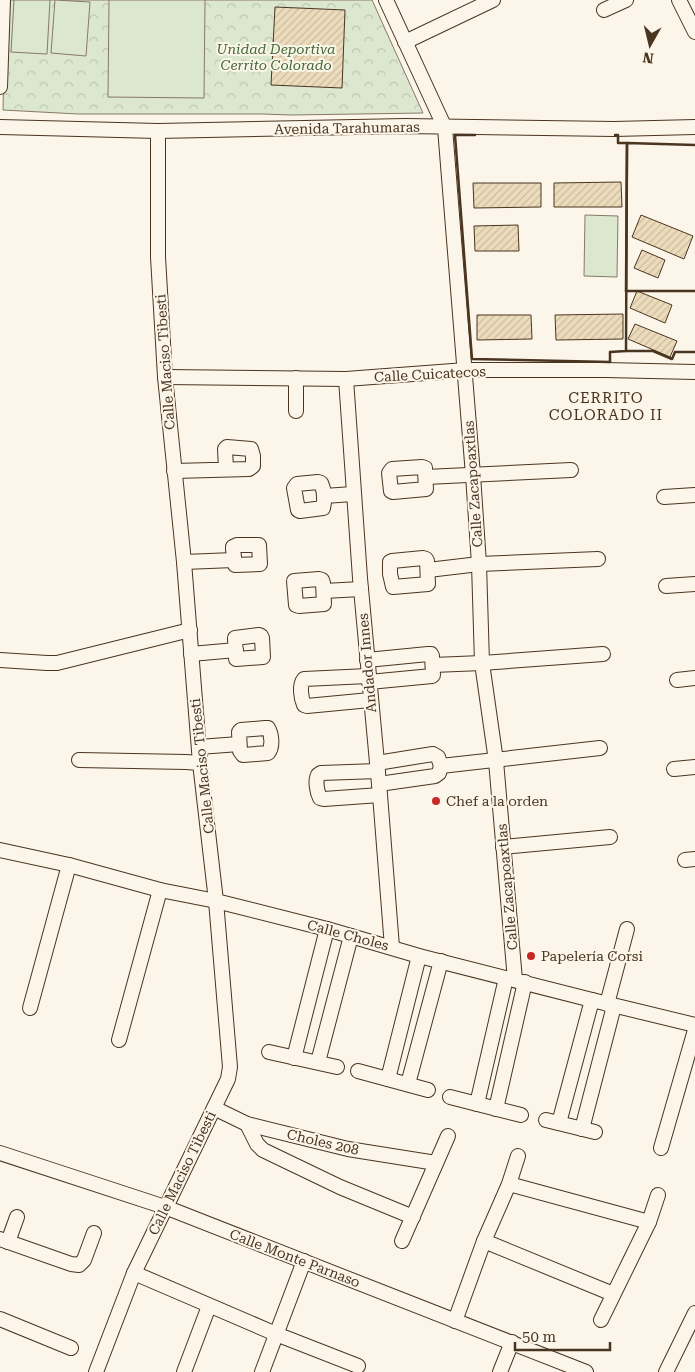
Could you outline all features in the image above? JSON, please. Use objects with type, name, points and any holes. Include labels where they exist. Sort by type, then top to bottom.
[{"type":"street","points":[[0,87],[3,0]]},
{"type":"street","name":"Calle Zacapoaxtlas","points":[[386,0],[446,128],[466,370],[479,564],[482,663],[496,761],[515,980]]},
{"type":"street","points":[[405,42],[493,0]]},
{"type":"street","points":[[604,10],[626,0]]},
{"type":"street","points":[[679,0],[695,32]]},
{"type":"street","name":"Avenida Tarahumaras","points":[[0,127],[158,131],[405,126],[614,129],[695,127]]},
{"type":"street","name":"Calle Maciso Tibesti","points":[[96,1372],[134,1274],[228,1079],[230,1067],[216,901],[200,763],[184,562],[165,377],[158,257],[158,131]]},
{"type":"street","name":"Calle Cuicatecos","points":[[165,377],[346,379],[466,370],[695,372]]},
{"type":"street","points":[[296,378],[296,411]]},
{"type":"street","name":"Andador Innes","points":[[346,379],[353,494],[392,948]]},
{"type":"street","points":[[174,471],[226,469]]},
{"type":"street","points":[[426,477],[571,470]]},
{"type":"street","points":[[324,496],[353,494]]},
{"type":"street","points":[[664,497],[695,494]]},
{"type":"street","points":[[428,570],[479,564],[598,559]]},
{"type":"street","points":[[184,562],[234,560]]},
{"type":"street","points":[[666,586],[695,584]]},
{"type":"street","points":[[324,591],[361,590]]},
{"type":"street","points":[[0,660],[57,663],[190,630]]},
{"type":"street","points":[[191,654],[236,650]]},
{"type":"street","points":[[367,660],[431,654],[433,675],[430,677],[369,679],[304,679],[301,684],[302,702],[307,706],[370,700]]},
{"type":"street","points":[[432,665],[603,654]]},
{"type":"street","points":[[677,680],[695,678]]},
{"type":"street","points":[[199,747],[239,744]]},
{"type":"street","points":[[441,766],[600,748]]},
{"type":"street","points":[[433,754],[438,757],[441,766],[439,773],[434,776],[378,778],[433,754]]},
{"type":"street","points":[[79,760],[200,763]]},
{"type":"street","points":[[674,769],[695,767]]},
{"type":"street","points":[[503,847],[610,836]]},
{"type":"street","name":"Calle Choles","points":[[0,850],[69,865],[160,890],[216,901],[327,929],[419,956],[695,1025]]},
{"type":"street","points":[[30,1008],[69,865]]},
{"type":"street","points":[[119,1040],[160,890]]},
{"type":"street","points":[[294,1058],[327,929]]},
{"type":"street","points":[[592,1000],[552,1121],[588,1130],[627,929]]},
{"type":"street","points":[[318,1062],[351,936]]},
{"type":"street","points":[[388,1079],[419,956]]},
{"type":"street","points":[[408,1084],[441,961]]},
{"type":"street","points":[[477,1104],[515,980]]},
{"type":"street","points":[[496,1109],[515,980]]},
{"type":"street","points":[[661,1148],[695,1030]]},
{"type":"street","points":[[269,1052],[337,1067]]},
{"type":"street","points":[[358,1071],[428,1090]]},
{"type":"street","points":[[450,1097],[521,1115]]},
{"type":"street","name":"Choles 208","points":[[214,1108],[247,1124],[348,1149],[436,1163]]},
{"type":"street","points":[[247,1124],[263,1150],[340,1187],[413,1217]]},
{"type":"street","points":[[402,1241],[448,1136]]},
{"type":"street","name":"Calle Monte Parnaso","points":[[0,1153],[165,1207],[586,1372]]},
{"type":"street","points":[[455,1321],[484,1241],[509,1184],[518,1156]]},
{"type":"street","points":[[509,1184],[649,1222]]},
{"type":"street","points":[[601,1320],[649,1222],[658,1195]]},
{"type":"street","points":[[17,1217],[4,1240],[70,1264],[79,1265],[84,1260],[94,1233]]},
{"type":"street","points":[[484,1241],[613,1294]]},
{"type":"street","points":[[262,1372],[304,1261]]},
{"type":"street","points":[[134,1274],[276,1334],[342,1366],[358,1366]]},
{"type":"street","points":[[184,1372],[209,1306]]},
{"type":"street","points":[[666,1372],[695,1313]]},
{"type":"street","points":[[0,1319],[71,1348]]},
{"type":"street","points":[[500,1372],[512,1342]]},
{"type":"green space","name":"Unidad Deportiva Cerrito Colorado","points":[[5,0],[372,0],[423,113],[291,115],[78,114],[3,110]]},
{"type":"green space","points":[[14,0],[50,0],[47,54],[11,52]]},
{"type":"green space","points":[[55,0],[90,2],[86,56],[51,53]]},
{"type":"green space","points":[[109,0],[205,0],[204,98],[108,97]]},
{"type":"green space","points":[[585,215],[618,216],[617,277],[584,276]]},
{"type":"building","points":[[275,7],[345,10],[342,88],[271,85]]},
{"type":"building","points":[[621,182],[622,207],[554,207],[554,183]]},
{"type":"building","points":[[473,183],[541,183],[541,207],[474,208]]},
{"type":"building","points":[[641,215],[693,236],[684,259],[632,237]]},
{"type":"building","points":[[518,225],[519,251],[475,251],[474,226]]},
{"type":"building","points":[[642,250],[665,260],[658,278],[634,268]]},
{"type":"building","points":[[637,291],[672,305],[665,323],[630,308]]},
{"type":"building","points":[[623,314],[623,339],[556,340],[555,315]]},
{"type":"building","points":[[477,315],[531,315],[532,339],[477,340]]},
{"type":"building","points":[[635,324],[677,341],[670,357],[628,339]]},
{"type":"wall","points":[[475,135],[455,135],[472,359],[610,362],[610,352],[626,351],[627,143],[695,145]]},
{"type":"wall","points":[[615,135],[618,135],[618,143],[627,143],[626,291]]},
{"type":"wall","points":[[626,291],[695,291]]},
{"type":"wall","points":[[626,351],[653,351],[672,359],[675,352],[695,352]]},
{"type":"place","name":"Chef a la orden","points":[[436,801]]},
{"type":"place","name":"Papelería Corsi","points":[[531,956]]},
{"type":"district","name":"CERRITO COLORADO II","points":[[606,406]]}]
